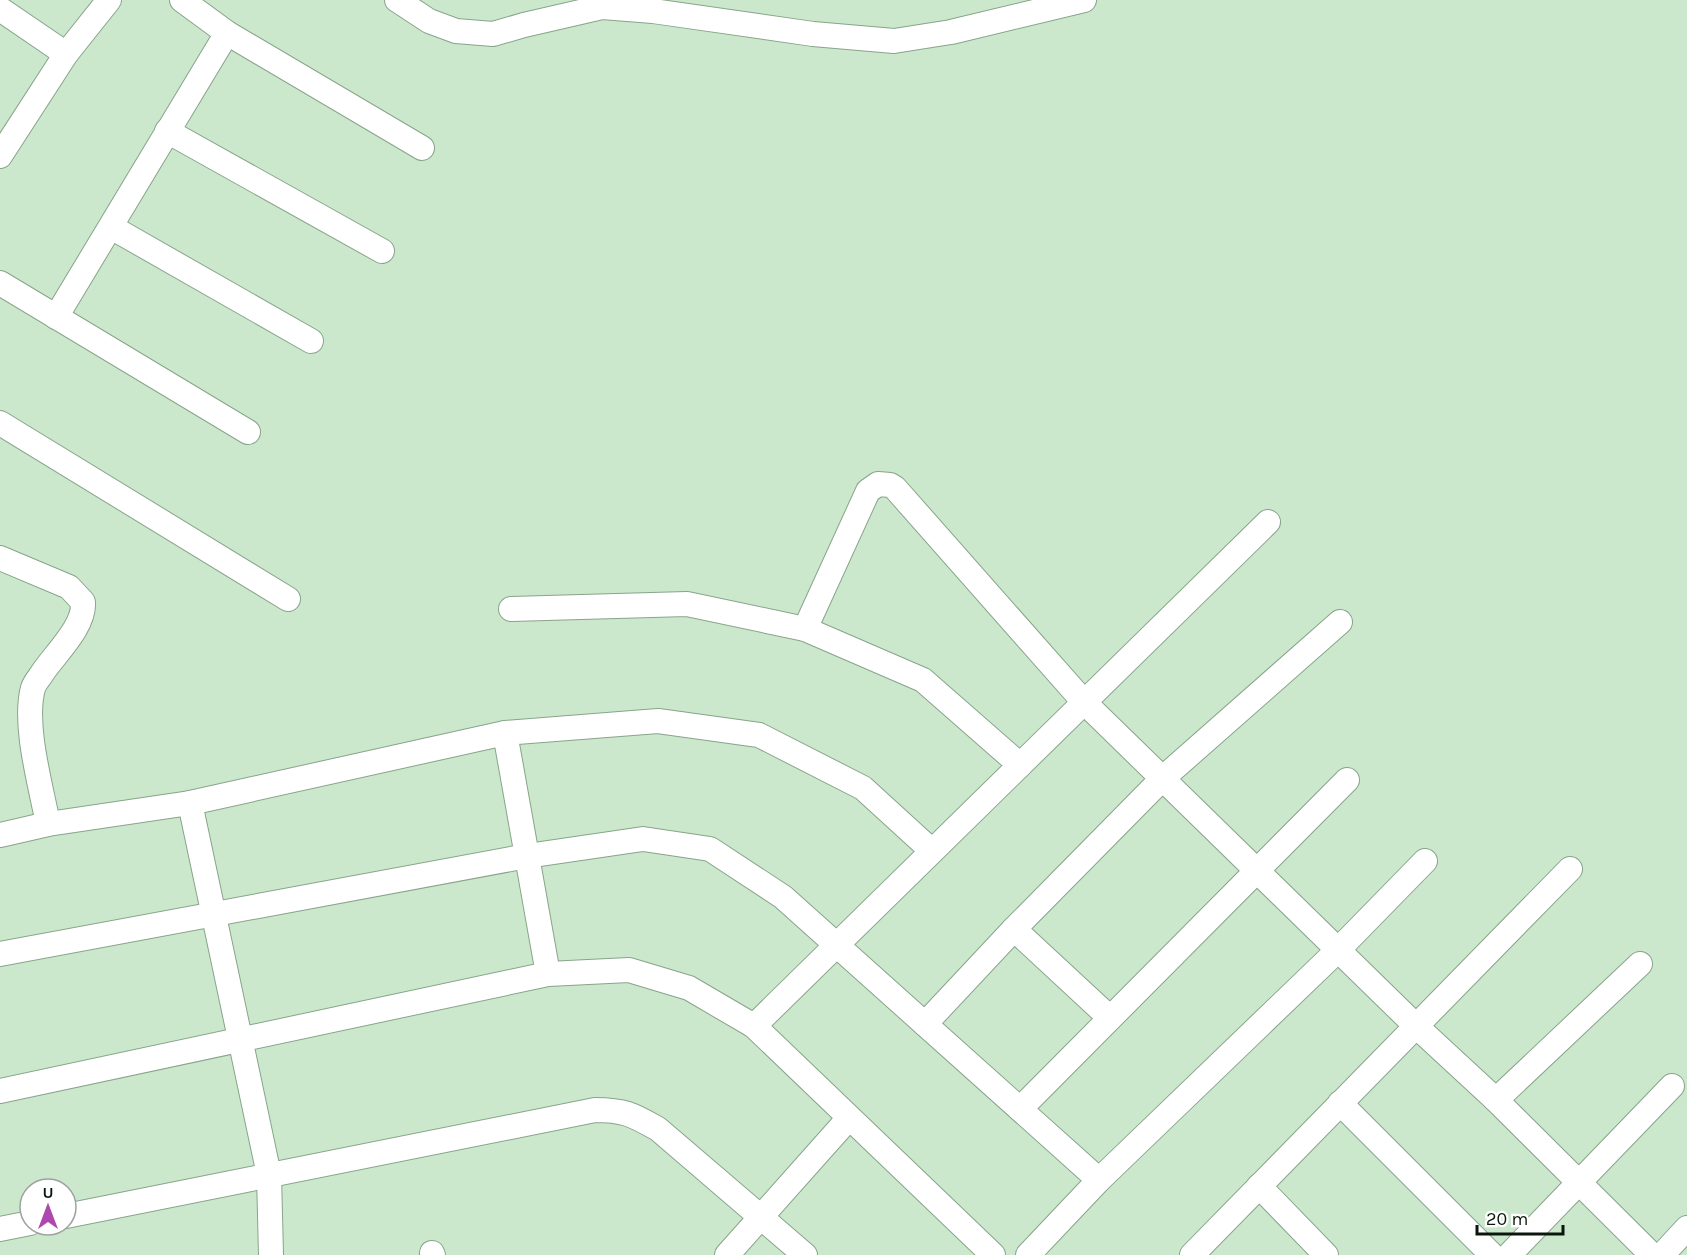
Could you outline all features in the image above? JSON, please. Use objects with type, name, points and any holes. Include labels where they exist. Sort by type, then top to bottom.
[{"type":"street","points":[[1,151],[66,54],[109,0]]},
{"type":"street","points":[[182,0],[227,33],[422,148]]},
{"type":"street","points":[[397,0],[429,21],[456,31],[493,34],[602,7],[653,11],[813,34],[894,42],[951,33],[1084,0]]},
{"type":"street","points":[[0,9],[66,54]]},
{"type":"street","points":[[56,317],[227,33]]},
{"type":"street","points":[[167,131],[382,251]]},
{"type":"street","points":[[111,226],[311,341]]},
{"type":"street","points":[[0,284],[248,432]]},
{"type":"street","points":[[0,423],[288,598]]},
{"type":"street","points":[[806,629],[868,491],[878,484],[895,488],[1084,702],[1416,1026],[1496,1100],[1652,1255]]},
{"type":"street","points":[[754,1026],[1268,522]]},
{"type":"street","points":[[0,558],[69,587],[83,602],[83,613],[77,626],[34,686],[31,712],[34,748],[48,824]]},
{"type":"street","points":[[511,609],[687,604],[806,629],[923,680],[1020,765]]},
{"type":"street","points":[[925,1024],[1014,929],[1163,778],[1340,622]]},
{"type":"street","points":[[0,835],[48,824],[190,803],[505,733],[658,721],[759,735],[863,788],[932,851]]},
{"type":"street","points":[[505,733],[548,974]]},
{"type":"street","points":[[1020,1109],[1347,780]]},
{"type":"street","points":[[190,803],[269,1175],[271,1255]]},
{"type":"street","points":[[0,954],[526,856],[643,839],[710,849],[783,897],[1099,1180]]},
{"type":"street","points":[[1028,1255],[1099,1180],[1338,950],[1425,861]]},
{"type":"street","points":[[1192,1255],[1570,868]]},
{"type":"street","points":[[1014,929],[1110,1018]]},
{"type":"street","points":[[1496,1100],[1640,964]]},
{"type":"street","points":[[0,1091],[548,974],[629,970],[689,988],[754,1026],[993,1255]]},
{"type":"street","points":[[1509,1255],[1672,1086]]},
{"type":"street","points":[[1340,1103],[1492,1255]]},
{"type":"street","points":[[78,1214],[595,1110],[612,1110],[632,1114],[658,1130],[805,1255]]},
{"type":"street","points":[[727,1255],[849,1118]]},
{"type":"street","points":[[1259,1186],[1326,1255]]},
{"type":"street","points":[[0,1229],[18,1225]]},
{"type":"street","points":[[1662,1255],[1687,1228]]}]
